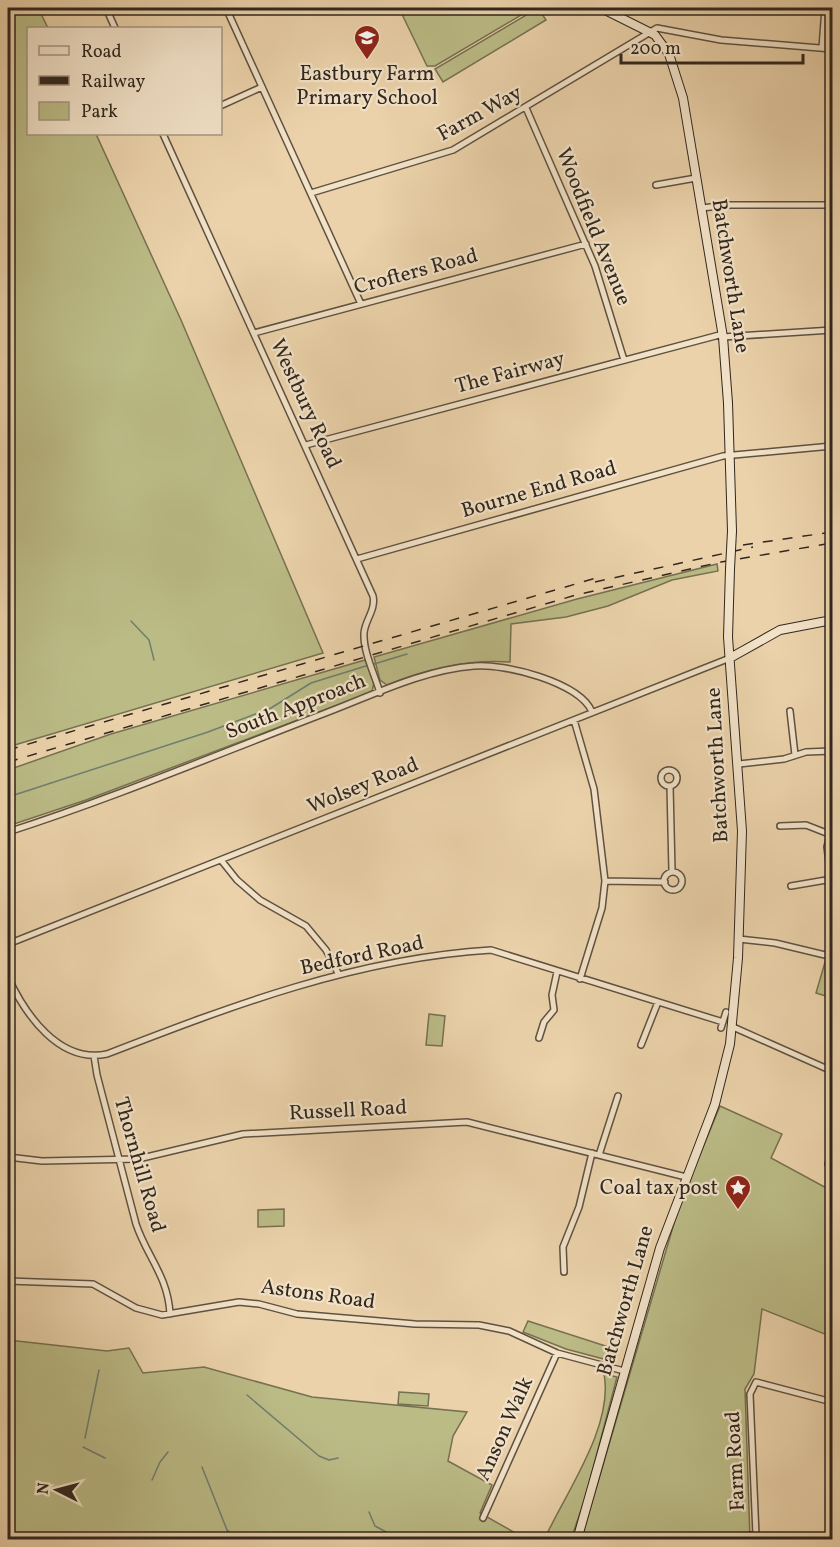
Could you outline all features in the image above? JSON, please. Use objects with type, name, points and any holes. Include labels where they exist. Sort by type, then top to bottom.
[{"type":"street","points":[[106,8],[115,27]]},
{"type":"street","points":[[226,8],[361,304]]},
{"type":"street","points":[[601,8],[618,18],[651,31],[659,28],[721,40],[832,49]]},
{"type":"street","points":[[822,48],[825,8]]},
{"type":"street","name":"Farm Way","points":[[310,194],[453,150],[642,40],[651,31]]},
{"type":"street","name":"Batchworth Lane","points":[[577,1539],[660,1248],[722,1081],[733,1027],[739,939],[742,831],[739,764],[728,637],[732,531],[723,335],[683,98],[669,54],[651,31]]},
{"type":"street","points":[[222,105],[262,87]]},
{"type":"street","name":"Woodfield Avenue","points":[[526,108],[586,244],[624,360]]},
{"type":"street","name":"Westbury Road","points":[[163,135],[306,445],[374,600],[364,633],[380,693]]},
{"type":"street","points":[[656,185],[696,178]]},
{"type":"street","points":[[701,208],[730,205],[832,205]]},
{"type":"street","name":"Crofters Road","points":[[254,333],[586,244]]},
{"type":"street","name":"The Fairway","points":[[306,445],[723,335],[832,330]]},
{"type":"street","name":"Bourne End Road","points":[[357,559],[730,454],[832,446]]},
{"type":"street","points":[[730,658],[780,630],[832,620]]},
{"type":"street","name":"Wolsey Road","points":[[8,944],[730,658]]},
{"type":"street","name":"South Approach","points":[[8,832],[380,693],[452,670],[475,666],[505,666],[529,672],[558,685],[589,705],[592,712]]},
{"type":"street","points":[[790,711],[795,755]]},
{"type":"street","points":[[574,720],[594,789],[605,881],[602,908],[580,979]]},
{"type":"street","points":[[739,764],[822,750],[832,751]]},
{"type":"street","points":[[670,786],[672,871],[681,879],[679,887],[670,890],[665,882],[666,875],[672,871]]},
{"type":"street","points":[[780,826],[807,825],[829,834]]},
{"type":"street","points":[[790,886],[832,879],[827,853],[832,826]]},
{"type":"street","points":[[221,860],[237,880],[260,900],[306,926],[326,950],[339,973]]},
{"type":"street","points":[[605,881],[665,882]]},
{"type":"street","points":[[739,939],[775,943],[825,955]]},
{"type":"street","name":"Bedford Road","points":[[94,1056],[107,1054],[225,1010],[339,973],[454,953],[491,950],[658,1002],[722,1025],[726,1012]]},
{"type":"street","points":[[539,1038],[544,1022],[554,1010],[552,995],[557,972]]},
{"type":"street","points":[[8,977],[26,1012],[44,1032],[66,1046],[94,1056]]},
{"type":"street","points":[[641,1045],[658,1002]]},
{"type":"street","points":[[733,1027],[832,1071]]},
{"type":"street","name":"Thornhill Road","points":[[94,1056],[141,1240],[167,1288],[170,1314]]},
{"type":"street","points":[[599,1155],[618,1096]]},
{"type":"street","name":"Russell Road","points":[[8,1157],[42,1161],[119,1160],[163,1155],[199,1143],[243,1134],[467,1122],[686,1177]]},
{"type":"street","points":[[832,1150],[828,1164],[832,1168]]},
{"type":"street","points":[[564,1272],[563,1247],[579,1207],[592,1153]]},
{"type":"street","name":"Astons Road","points":[[8,1281],[86,1282],[102,1288],[136,1308],[156,1314],[170,1314],[239,1302],[259,1304],[297,1314],[416,1324],[479,1325],[509,1331],[557,1353],[624,1371]]},
{"type":"street","name":"Anson Walk","points":[[483,1518],[557,1353]]},
{"type":"street","name":"Farm Road","points":[[750,1535],[756,1535],[750,1394],[756,1382],[832,1401]]},
{"type":"green space","points":[[8,8],[38,8],[48,27],[27,27],[27,135],[96,135],[181,320],[323,653],[8,747]]},
{"type":"green space","points":[[399,8],[533,8],[435,66],[427,66]]},
{"type":"green space","points":[[538,8],[546,20],[443,82],[435,69]]},
{"type":"green space","points":[[717,564],[718,571],[672,580],[608,606],[566,617],[511,624],[510,662],[478,662],[447,666],[387,685],[380,680],[374,657],[577,599]]},
{"type":"green space","points":[[365,660],[374,682],[372,692],[86,800],[8,826],[8,770],[111,734]]},
{"type":"green space","points":[[828,952],[832,953],[832,998],[816,993]]},
{"type":"green space","points":[[429,1014],[445,1016],[442,1046],[426,1045]]},
{"type":"green space","points":[[720,1106],[782,1134],[771,1158],[832,1191],[832,1337],[762,1309],[754,1374],[745,1389],[750,1539],[581,1540],[680,1203]]},
{"type":"green space","points":[[284,1209],[284,1226],[258,1227],[258,1210]]},
{"type":"green space","points":[[528,1321],[618,1350],[615,1362],[566,1349],[523,1332]]},
{"type":"green space","points":[[8,1340],[107,1351],[129,1348],[143,1373],[204,1367],[312,1397],[467,1412],[453,1436],[448,1461],[492,1485],[480,1513],[526,1539],[8,1540]]},
{"type":"green space","points":[[604,1374],[617,1377],[585,1499],[571,1539],[544,1540],[595,1437],[602,1415],[605,1394]]},
{"type":"green space","points":[[399,1392],[429,1394],[428,1406],[398,1404]]},
{"type":"waterway","points":[[131,621],[149,640],[154,660]]},
{"type":"waterway","points":[[374,664],[407,654]]},
{"type":"waterway","points":[[8,797],[208,732],[271,708],[311,683],[369,665]]},
{"type":"waterway","points":[[85,1438],[99,1370]]},
{"type":"waterway","points":[[247,1395],[319,1456],[329,1460],[338,1458]]},
{"type":"waterway","points":[[83,1447],[105,1458]]},
{"type":"waterway","points":[[152,1480],[160,1462],[168,1452]]},
{"type":"waterway","points":[[202,1467],[227,1530],[239,1538]]},
{"type":"waterway","points":[[369,1512],[375,1526],[401,1540]]},
{"type":"waterway","points":[[227,1531],[232,1540]]},
{"type":"railway","points":[[743,545],[832,532]]},
{"type":"railway","points":[[8,762],[576,595],[721,562],[832,543]]},
{"type":"railway","points":[[595,582],[753,547]]},
{"type":"railway","points":[[8,750],[603,576]]},
{"type":"place","name":"Eastbury Farm Primary School","points":[[367,61]]},
{"type":"place","name":"Coal tax post","points":[[738,1211]]}]
